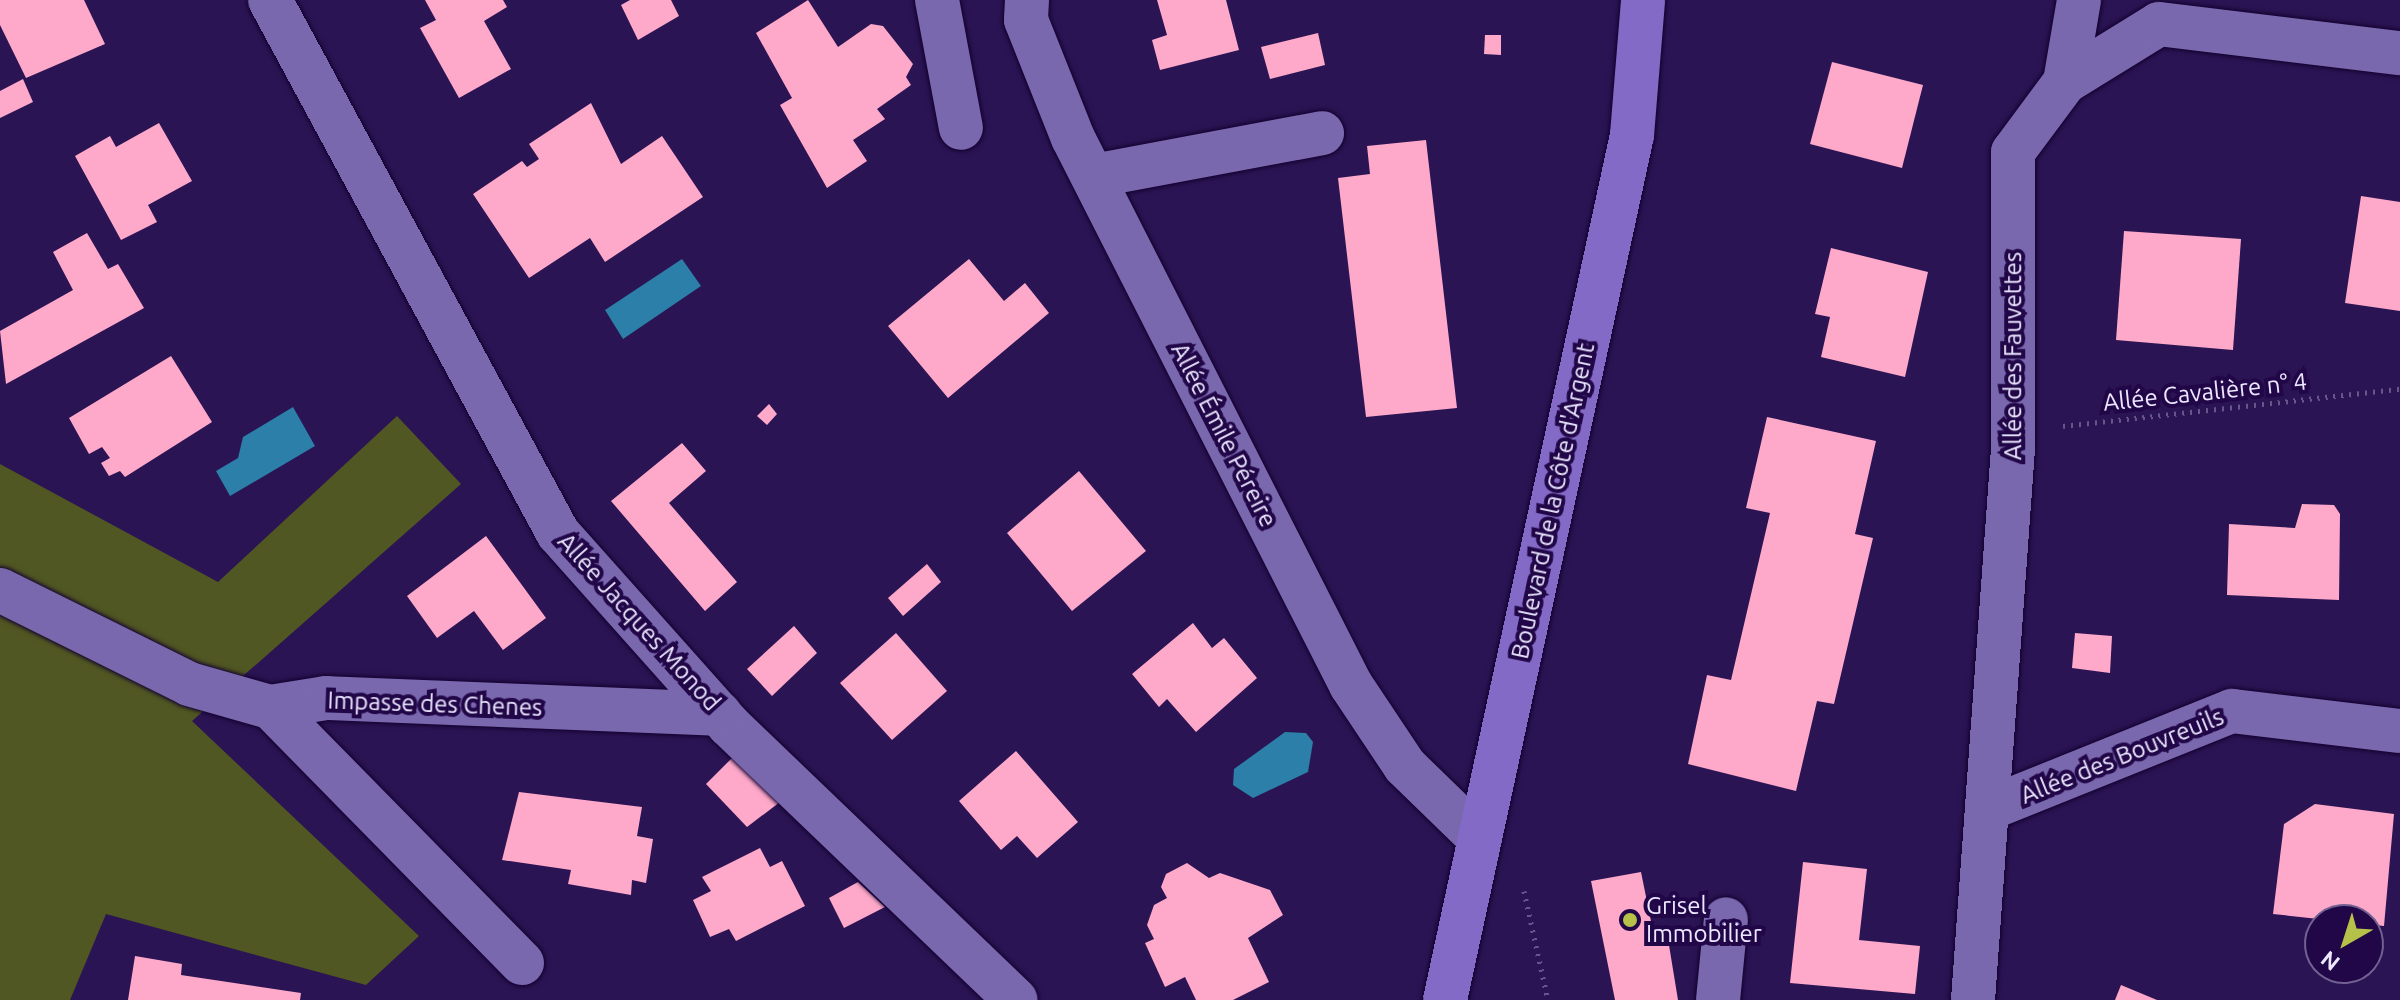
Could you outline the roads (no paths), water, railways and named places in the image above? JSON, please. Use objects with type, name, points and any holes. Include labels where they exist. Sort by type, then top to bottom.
[{"type":"main road","name":"Boulevard de la Côte d'Argent","points":[[1445,1000],[1632,135],[1643,0]]},
{"type":"street","name":"Allée Jacques Monod","points":[[270,0],[558,533],[720,714],[1016,1000]]},
{"type":"street","points":[[937,0],[961,128]]},
{"type":"street","name":"Allée Émile Péreire","points":[[1027,0],[1026,20],[1093,176],[1351,685],[1405,766],[1479,838]]},
{"type":"street","points":[[2065,82],[2079,0]]},
{"type":"street","name":"Allée des Fauvettes","points":[[1973,1000],[2014,432],[2013,152],[2065,82],[2159,24],[2400,53]]},
{"type":"street","points":[[1093,176],[1322,133]]},
{"type":"street","points":[[0,590],[189,684],[270,707]]},
{"type":"street","name":"Impasse des Chenes","points":[[270,707],[326,698],[720,714]]},
{"type":"street","name":"Impasse des Chenes","points":[[270,707],[522,963]]},
{"type":"street","name":"Allée des Bouvreuils","points":[[1988,809],[2232,711],[2400,731]]},
{"type":"street","points":[[1718,1000],[1726,919]]},
{"type":"water","points":[[682,259],[701,286],[623,339],[605,310]]},
{"type":"water","points":[[293,407],[315,446],[230,496],[216,471],[238,458],[243,437]]},
{"type":"water","points":[[1285,732],[1306,733],[1313,742],[1308,772],[1253,798],[1233,785],[1234,769]]},
{"type":"place","name":"Grisel Immobilier","points":[[1630,920]]}]
